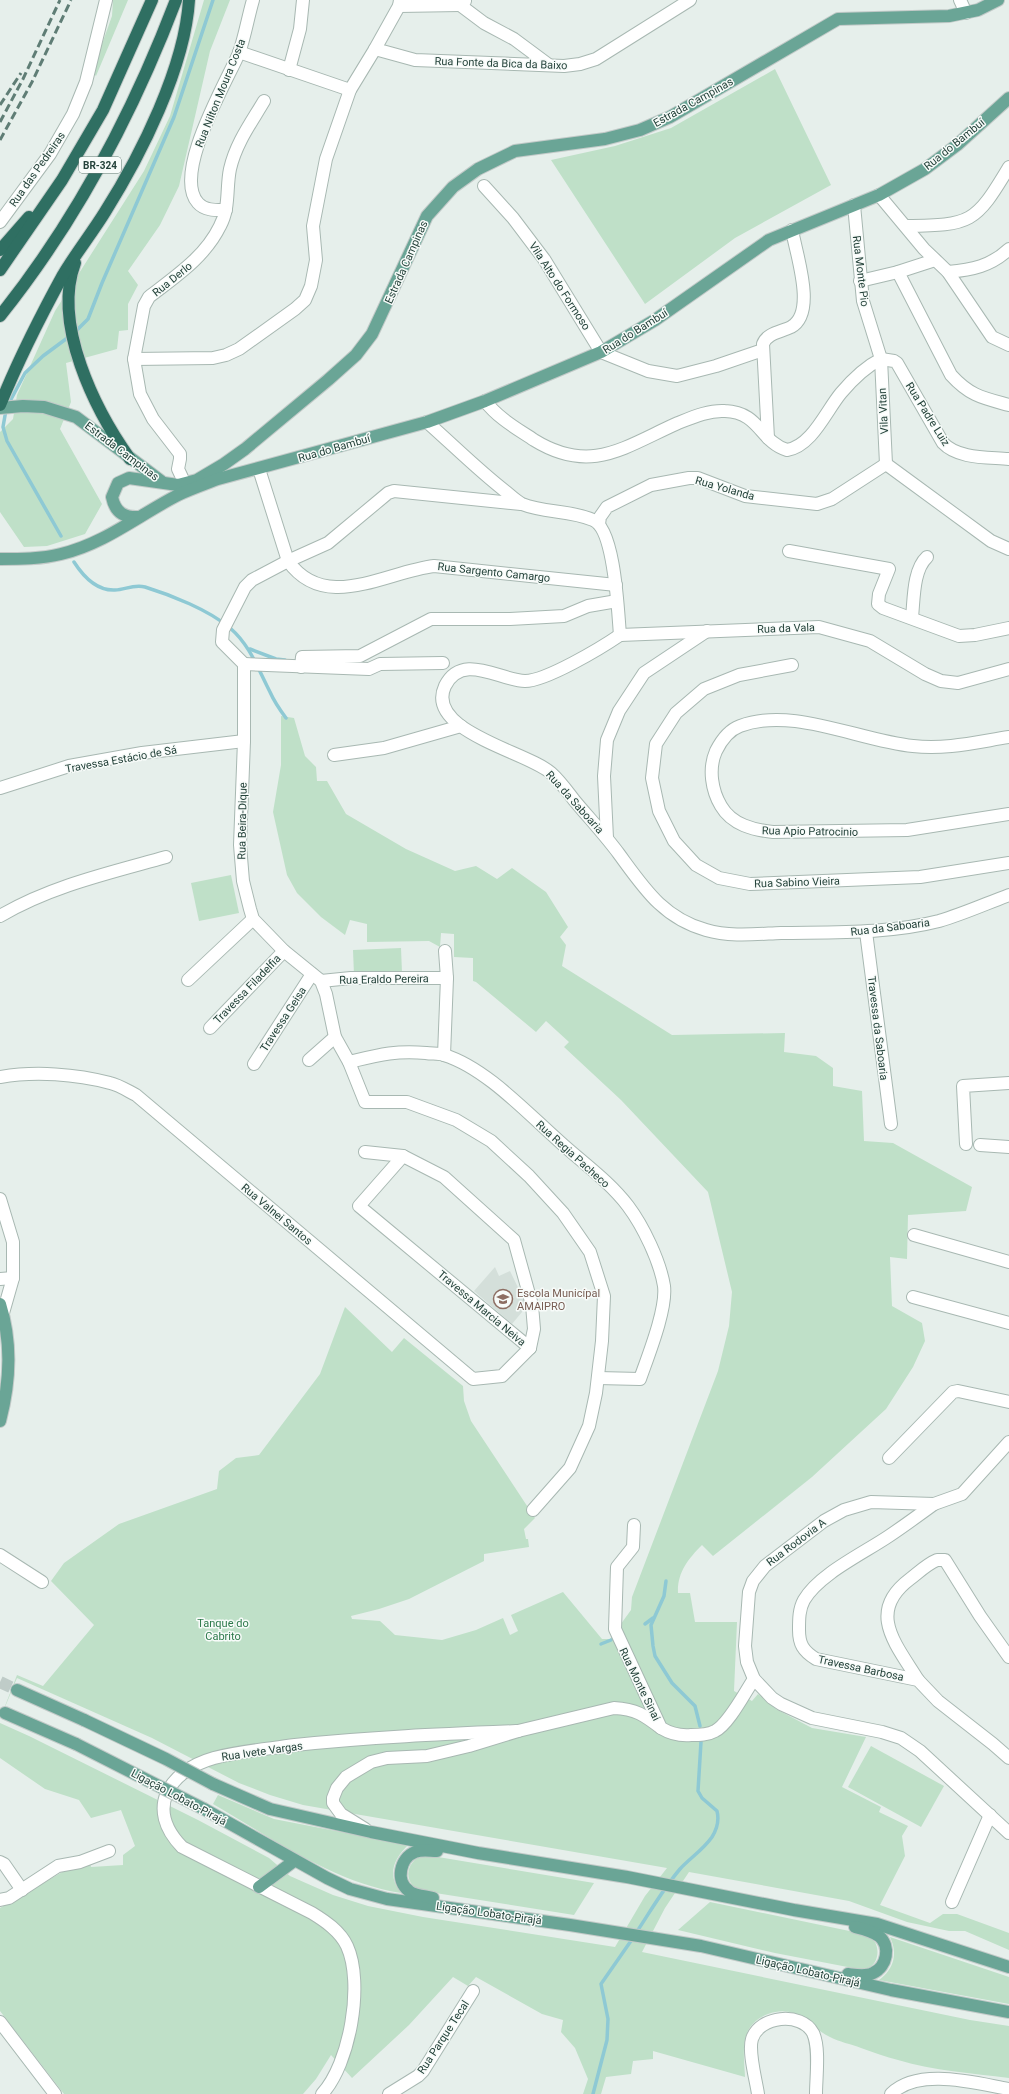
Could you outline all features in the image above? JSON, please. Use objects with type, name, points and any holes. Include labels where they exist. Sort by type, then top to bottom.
[{"type":"highway","name":"BR-324","points":[[0,270],[62,180],[103,110],[152,0]]},
{"type":"highway","name":"BR-324","points":[[0,316],[30,277],[85,194],[142,82],[176,0]]},
{"type":"highway","points":[[0,407],[39,322],[64,274],[123,182],[146,138],[176,64],[189,0]]},
{"type":"highway","points":[[0,250],[62,180]]},
{"type":"highway","points":[[81,247],[72,271],[70,282],[71,325],[78,359],[96,404],[130,459]]},
{"type":"main road","name":"Estrada Campinas","points":[[0,407],[44,407],[76,417],[164,484],[185,484],[209,474],[245,449],[328,380],[364,345],[384,311],[427,216],[453,187],[478,169],[515,151],[605,139],[656,124],[838,19],[966,13],[978,10],[998,0]]},
{"type":"main road","name":"Rua do Bambuí","points":[[139,517],[179,495],[218,480],[427,422],[485,401],[602,352],[655,320],[769,240],[879,195],[925,169],[957,145],[1009,98]]},
{"type":"main road","points":[[245,449],[241,459],[242,464],[245,468],[256,470]]},
{"type":"main road","points":[[139,517],[127,517],[117,510],[112,497],[118,483],[129,478],[164,484]]},
{"type":"main road","points":[[0,559],[38,558],[61,554],[106,537],[139,517]]},
{"type":"main road","points":[[0,1421],[8,1375],[7,1332],[1,1310]]},
{"type":"main road","points":[[17,1690],[166,1759],[213,1784],[270,1808],[371,1832],[478,1853],[627,1877],[794,1910],[877,1924],[1009,1967]]},
{"type":"main road","name":"Ligação Lobato-Pirajá","points":[[5,1713],[76,1744],[204,1808],[294,1861],[350,1889],[387,1899],[570,1925],[701,1946],[891,1990],[1009,2012]]},
{"type":"main road","points":[[478,1853],[423,1850],[415,1852],[405,1861],[402,1867],[402,1880],[404,1887],[412,1893],[496,1914]]},
{"type":"main road","points":[[259,1887],[294,1861]]},
{"type":"main road","points":[[794,1910],[869,1931],[878,1936],[883,1941],[886,1948],[884,1962],[873,1974],[816,1973]]},
{"type":"street","name":"Rua das Pedreiras","points":[[0,222],[50,154],[73,114],[86,82],[106,0]]},
{"type":"street","name":"Rua Nilton Moura Costa","points":[[226,210],[206,209],[199,204],[193,191],[192,174],[198,143],[239,52],[253,0]]},
{"type":"street","points":[[289,70],[300,29],[303,0]]},
{"type":"street","name":"Rua Fonte da Bica da Baixo","points":[[375,49],[415,60],[549,65],[580,64],[596,59],[690,0]]},
{"type":"street","points":[[960,0],[966,13]]},
{"type":"street","points":[[134,359],[213,358],[226,354],[239,349],[295,309],[305,300],[316,260],[313,226],[326,159],[350,90],[375,49],[400,3],[463,2],[484,23],[514,39],[549,65]]},
{"type":"street","points":[[239,52],[350,90]]},
{"type":"street","name":"Rua Derlo","points":[[185,484],[178,469],[180,454],[153,419],[140,394],[134,359],[146,301],[202,253],[220,226],[226,210],[230,170],[236,147],[264,100]]},
{"type":"street","points":[[906,226],[947,225],[964,221],[979,212],[990,199],[1009,167]]},
{"type":"street","name":"Vila Alto do Formoso","points":[[484,186],[513,218],[544,259],[602,352]]},
{"type":"street","points":[[879,195],[935,260],[948,272],[992,337],[1009,345]]},
{"type":"street","name":"Rua Monte Pio","points":[[854,205],[863,301],[881,359]]},
{"type":"street","points":[[768,438],[763,350],[764,340],[767,337],[792,327],[799,321],[803,314],[805,295],[792,230]]},
{"type":"street","points":[[948,272],[983,267],[999,258],[1009,249]]},
{"type":"street","points":[[860,281],[898,272],[935,260]]},
{"type":"street","points":[[898,272],[952,375],[963,388],[982,398],[1009,405]]},
{"type":"street","points":[[602,352],[648,371],[677,376],[716,366],[763,350]]},
{"type":"street","points":[[485,401],[492,410],[510,425],[547,448],[562,454],[576,457],[603,456],[692,418],[717,411],[741,414],[753,421],[773,444],[787,450],[800,446],[808,438],[840,393],[871,364],[881,359]]},
{"type":"street","name":"Rua Padre Luiz","points":[[881,359],[894,361],[897,363],[943,442],[950,450],[976,456],[1009,459]]},
{"type":"street","name":"Vila Vitan","points":[[881,359],[886,464]]},
{"type":"street","points":[[427,422],[496,484],[521,504]]},
{"type":"street","points":[[886,464],[990,541],[1009,549]]},
{"type":"street","name":"Rua Yolanda","points":[[599,524],[600,517],[608,507],[651,485],[689,478],[698,478],[745,496],[817,504],[832,498],[886,464]]},
{"type":"street","name":"Rua Sargento Camargo","points":[[256,470],[288,561],[295,571],[315,584],[338,589],[365,584],[414,569],[434,566],[616,585]]},
{"type":"street","points":[[443,663],[380,664],[369,669],[301,663],[277,666],[247,664],[222,642],[225,625],[245,587],[252,580],[288,561],[328,543],[388,493],[394,491],[521,504],[587,518],[599,524],[608,542],[616,585],[620,636]]},
{"type":"street","points":[[790,551],[889,569],[879,594],[878,604],[882,608],[912,617],[959,636],[975,635],[1009,628]]},
{"type":"street","points":[[912,617],[917,578],[924,560],[927,557]]},
{"type":"street","points":[[301,663],[302,657],[360,656],[431,619],[510,619],[564,616],[588,606],[617,601]]},
{"type":"street","name":"Rua da Vala","points":[[620,636],[812,627],[827,629],[870,641],[925,674],[950,683],[958,683],[1009,669]]},
{"type":"street","points":[[607,838],[604,776],[607,740],[619,711],[644,674],[708,631]]},
{"type":"street","name":"Rua da Saboaria","points":[[620,636],[604,646],[544,676],[531,680],[512,679],[473,669],[455,674],[445,688],[442,698],[447,714],[461,726],[550,772],[607,838],[659,905],[670,913],[694,926],[723,934],[866,932],[936,922],[970,911],[1009,895]]},
{"type":"street","name":"Rua Beira-Dique","points":[[247,664],[241,864],[245,888],[253,919],[284,951],[316,978],[326,994],[335,1037],[349,1062],[365,1102],[407,1102],[456,1120],[491,1141],[529,1176],[563,1213],[590,1252],[604,1296],[598,1378]]},
{"type":"street","name":"Rua Sabino Vieira","points":[[792,665],[739,675],[704,689],[676,713],[656,744],[652,778],[659,810],[674,841],[696,865],[719,878],[750,884],[920,877],[1009,863]]},
{"type":"street","name":"Rua Apio Patrocinio","points":[[1009,737],[938,748],[873,740],[800,722],[768,720],[739,726],[722,739],[714,756],[711,778],[716,797],[724,812],[740,824],[755,830],[773,832],[907,830],[1009,814]]},
{"type":"street","points":[[334,755],[384,748],[461,726]]},
{"type":"street","name":"Travessa Estácio de Sá","points":[[0,788],[69,766],[142,753],[244,741]]},
{"type":"street","points":[[0,916],[47,892],[96,876],[166,857]]},
{"type":"street","points":[[188,980],[253,919]]},
{"type":"street","name":"Travessa da Saboaria","points":[[866,932],[891,1124]]},
{"type":"street","name":"Travessa Filadelfia","points":[[210,1028],[284,951]]},
{"type":"street","points":[[444,1055],[447,978],[445,951]]},
{"type":"street","name":"Rua Eraldo Pereira","points":[[316,978],[447,978]]},
{"type":"street","name":"Travessa Geisa","points":[[254,1064],[316,978]]},
{"type":"street","points":[[309,1060],[335,1037]]},
{"type":"street","name":"Rua Regia Pacheco","points":[[349,1062],[394,1052],[444,1055],[472,1069],[514,1099],[604,1180],[628,1206],[643,1229],[660,1270],[664,1287],[661,1315],[640,1380],[598,1378]]},
{"type":"street","name":"Rua Valnei Santos","points":[[0,1077],[40,1075],[84,1078],[112,1083],[136,1095],[473,1379],[502,1376],[530,1348]]},
{"type":"street","points":[[966,1144],[963,1086],[1009,1083]]},
{"type":"street","points":[[980,1145],[1009,1147]]},
{"type":"street","name":"Travessa Marcia Neiva","points":[[365,1152],[403,1156],[444,1177],[514,1240],[532,1305],[534,1329],[530,1348],[359,1206],[403,1156]]},
{"type":"street","points":[[0,1199],[13,1242],[13,1278],[1,1310]]},
{"type":"street","points":[[914,1235],[1009,1262]]},
{"type":"street","points":[[0,1279],[13,1278]]},
{"type":"street","points":[[913,1297],[1009,1323]]},
{"type":"street","points":[[534,1510],[570,1468],[588,1426],[598,1378]]},
{"type":"street","points":[[889,1458],[953,1392],[958,1391],[1009,1402]]},
{"type":"street","name":"Rua Rodovia A","points":[[1009,1442],[962,1494],[934,1504],[871,1502],[844,1510],[824,1521],[765,1566],[758,1573],[749,1592],[745,1654],[754,1679],[772,1698],[801,1714],[900,1738],[920,1751],[1009,1833]]},
{"type":"street","name":"Travessa Barbosa","points":[[934,1504],[889,1536],[833,1571],[804,1600],[799,1613],[799,1641],[806,1653],[816,1659],[918,1680],[938,1701],[1009,1758]]},
{"type":"street","name":"Rua Monte Sinai","points":[[634,1525],[633,1547],[617,1567],[615,1628],[661,1728],[673,1734],[680,1735],[708,1734],[716,1731],[721,1727],[754,1679]]},
{"type":"street","points":[[0,1555],[42,1582]]},
{"type":"street","points":[[918,1680],[889,1632],[886,1617],[890,1600],[899,1587],[934,1561],[941,1559],[945,1560],[980,1616],[1009,1657]]},
{"type":"street","name":"Rua Ivete Vargas","points":[[371,1832],[347,1819],[333,1803],[336,1788],[346,1777],[380,1759],[427,1756],[469,1746],[518,1731],[614,1708],[629,1709],[639,1712],[661,1728]]},
{"type":"street","name":"Rua Ivete Vargas","points":[[322,2094],[334,2079],[346,2051],[353,1996],[353,1977],[350,1956],[346,1946],[327,1922],[312,1913],[190,1853],[175,1839],[164,1816],[164,1805],[172,1783],[181,1773],[213,1758],[281,1747],[387,1737],[518,1731]]},
{"type":"street","points":[[952,1902],[990,1815]]},
{"type":"street","points":[[0,1900],[9,1898],[58,1866],[80,1862],[109,1851]]},
{"type":"street","points":[[0,1862],[4,1864],[22,1890]]},
{"type":"street","name":"Rua Parque Tecal","points":[[389,2094],[418,2076],[423,2071],[473,1990]]},
{"type":"street","points":[[758,2094],[751,2046],[752,2037],[766,2023],[787,2019],[805,2025],[814,2036],[816,2050],[816,2094]]},
{"type":"street","points":[[0,2022],[55,2094]]},
{"type":"street","points":[[890,2094],[910,2082],[931,2079],[1009,2089]]},
{"type":"shaded area","name":"Escola Municípal AMAIPRO","points":[[495,1267],[499,1276],[510,1271],[527,1306],[512,1324],[474,1291]]},
{"type":"green space","points":[[113,0],[128,0],[96,76],[92,72],[112,16]]},
{"type":"green space","points":[[204,0],[230,0],[210,51],[179,186],[160,225],[128,271],[138,285],[128,304],[128,330],[119,331],[117,349],[66,363],[71,402],[60,429],[102,504],[85,534],[47,546],[24,547],[0,512],[0,432],[13,419],[17,395],[55,311],[144,171],[170,116]]},
{"type":"green space","points":[[775,69],[831,185],[735,238],[645,304],[551,160],[615,146],[671,128]]},
{"type":"green space","name":"Tanque do Cabrito","points":[[281,716],[294,718],[305,756],[316,767],[317,781],[327,781],[346,814],[406,849],[455,871],[476,866],[497,879],[512,868],[546,892],[568,927],[560,937],[566,945],[562,966],[672,1035],[785,1033],[784,1052],[816,1056],[833,1068],[833,1086],[862,1091],[864,1141],[893,1143],[972,1187],[966,1211],[908,1215],[907,1259],[890,1257],[892,1306],[922,1323],[925,1341],[913,1367],[886,1409],[812,1477],[713,1556],[702,1545],[688,1561],[681,1573],[678,1593],[690,1593],[695,1622],[737,1622],[734,1691],[752,1701],[758,1694],[776,1709],[812,1728],[866,1737],[842,1787],[881,1807],[879,1812],[908,1826],[902,1836],[905,1856],[880,1905],[930,1923],[943,1914],[957,1914],[1009,1933],[1009,1950],[965,1931],[949,1931],[907,1922],[849,1901],[689,1872],[665,1908],[642,1952],[970,2020],[1009,2026],[1009,2078],[939,2069],[893,2059],[841,2042],[822,2033],[795,2014],[778,2011],[758,2019],[747,2032],[744,2049],[745,2077],[653,2051],[653,2059],[633,2061],[631,2074],[606,2077],[601,2094],[583,2094],[588,2079],[575,2048],[561,2032],[563,2020],[542,2014],[476,1977],[468,1986],[453,1977],[409,2025],[352,2078],[331,2055],[316,2079],[303,2094],[64,2094],[0,2011],[0,1908],[64,1871],[90,1863],[91,1867],[123,1865],[123,1855],[135,1846],[121,1810],[91,1818],[79,1800],[45,1789],[0,1758],[0,1723],[198,1820],[269,1858],[290,1876],[333,1895],[368,1906],[423,1917],[615,1947],[645,1896],[667,1868],[303,1805],[270,1795],[239,1783],[152,1738],[17,1678],[0,1719],[17,1675],[43,1686],[94,1625],[51,1581],[64,1563],[119,1524],[217,1489],[219,1471],[236,1458],[259,1455],[320,1374],[345,1307],[392,1352],[404,1338],[463,1386],[464,1401],[471,1421],[535,1518],[524,1529],[529,1547],[484,1554],[484,1561],[409,1599],[351,1616],[352,1619],[380,1621],[395,1635],[442,1640],[476,1630],[503,1618],[510,1635],[518,1631],[511,1615],[563,1592],[602,1639],[610,1639],[631,1610],[632,1597],[718,1371],[729,1326],[732,1292],[708,1192],[621,1100],[564,1047],[569,1042],[546,1021],[536,1032],[473,981],[473,958],[454,957],[454,934],[441,933],[440,947],[429,941],[367,942],[367,924],[350,920],[345,935],[321,917],[297,893],[287,875],[273,812],[281,765]]},
{"type":"green space","points":[[231,875],[239,913],[199,921],[191,883]]},
{"type":"green space","points":[[401,948],[402,973],[354,975],[353,950]]},
{"type":"green space","points":[[871,1746],[944,1786],[921,1827],[848,1787]]},
{"type":"green space","points":[[218,1795],[274,1819],[408,1845],[399,1856],[393,1874],[394,1880],[401,1893],[351,1879],[303,1857],[213,1804]]},
{"type":"green space","points":[[423,1855],[594,1883],[574,1915],[429,1892],[413,1886],[408,1872],[411,1864],[418,1857]]},
{"type":"green space","points":[[710,1902],[859,1933],[870,1937],[874,1941],[877,1950],[875,1963],[868,1968],[858,1969],[775,1953],[678,1930]]},
{"type":"green space","points":[[890,1937],[1009,1977],[1009,2004],[879,1980],[888,1971],[893,1961],[894,1949]]},
{"type":"waterway","points":[[75,332],[88,319],[102,283],[174,117],[213,0]]},
{"type":"waterway","points":[[8,405],[25,373],[43,356],[70,336]]},
{"type":"waterway","points":[[6,410],[3,427],[7,441],[61,536]]},
{"type":"waterway","points":[[74,562],[91,582],[102,588],[108,590],[119,590],[137,586],[145,587],[201,609],[221,621],[243,642],[257,666],[273,699],[286,718]]},
{"type":"waterway","points":[[250,649],[276,659],[285,660]]},
{"type":"waterway","points":[[666,1581],[664,1596],[651,1625],[655,1656],[672,1683],[695,1706],[700,1726]]},
{"type":"waterway","points":[[645,1624],[653,1618]]},
{"type":"waterway","points":[[601,1644],[611,1640]]},
{"type":"waterway","points":[[636,1933],[662,1893],[680,1869],[701,1850],[714,1834],[718,1821],[717,1811],[702,1798],[698,1791],[701,1742]]},
{"type":"waterway","points":[[593,2094],[607,2040],[608,2019],[601,1984],[633,1938]]},
{"type":"tunnel","points":[[0,1682],[17,1690]]},
{"type":"railway","points":[[0,122],[23,79],[60,0]]},
{"type":"railway","points":[[0,140],[32,82],[71,0]]},
{"type":"railway","points":[[0,105],[21,73]]},
{"type":"place","name":"Escola Municípal AMAIPRO","points":[[503,1299]]}]
